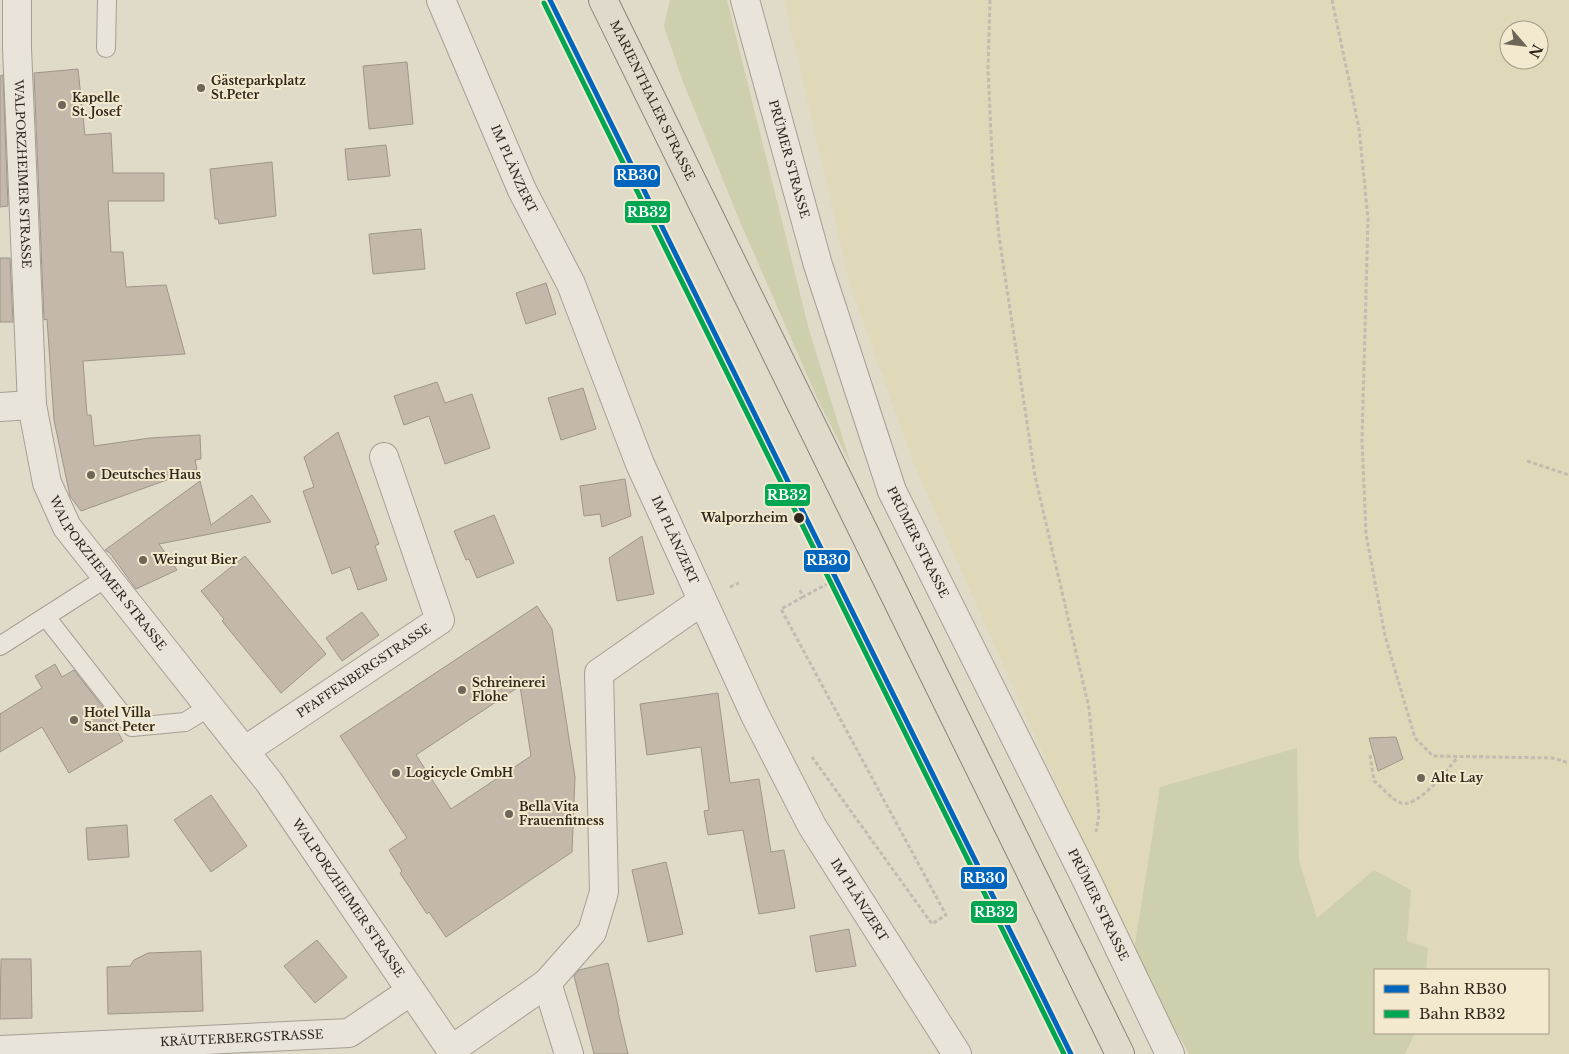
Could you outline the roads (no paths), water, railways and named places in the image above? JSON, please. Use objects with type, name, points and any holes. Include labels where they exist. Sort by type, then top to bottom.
[{"type":"main road","name":"MARIENTHALER STRASSE","points":[[603,0],[1120,1054]]},
{"type":"street","name":"WALPORZHEIMER STRASSE","points":[[17,0],[9,60],[32,405],[47,483],[68,527],[106,578],[269,782],[452,1052]]},
{"type":"street","name":"IM PLÄNZERT","points":[[442,0],[522,190],[571,284],[640,464],[755,715],[812,826],[957,1054]]},
{"type":"street","name":"PRÜMER STRASSE","points":[[745,0],[818,265],[892,491],[1091,890],[1170,1054]]},
{"type":"street","points":[[0,407],[32,405]]},
{"type":"street","name":"PFAFFENBERGSTRASSE","points":[[244,751],[440,620],[384,457]]},
{"type":"street","points":[[452,1052],[547,983],[592,932],[604,892],[599,673],[702,601]]},
{"type":"street","points":[[547,983],[569,1054]]},
{"type":"street","name":"KRÄUTERBERGSTRASSE","points":[[0,1050],[349,1033],[411,991]]},
{"type":"lane","points":[[106,48],[107,0]]},
{"type":"lane","points":[[0,646],[106,578]]},
{"type":"lane","points":[[46,617],[132,727],[184,722],[209,707]]},
{"type":"rail line","name":"RB30","points":[[550,0],[1071,1054]]},
{"type":"rail line","name":"RB32","points":[[544,3],[1064,1054]]},
{"type":"place","name":"Gästeparkplatz St.Peter","points":[[201,88]]},
{"type":"place","name":"Kapelle St. Josef","points":[[62,105]]},
{"type":"place","name":"Deutsches Haus","points":[[91,475]]},
{"type":"place","name":"Walporzheim","points":[[799,518]]},
{"type":"place","name":"Weingut Bier","points":[[143,560]]},
{"type":"place","name":"Schreinerei Flohe","points":[[462,690]]},
{"type":"place","name":"Hotel Villa Sanct Peter","points":[[74,720]]},
{"type":"place","name":"Logicycle GmbH","points":[[396,773]]},
{"type":"place","name":"Alte Lay","points":[[1421,778]]},
{"type":"place","name":"Bella Vita Frauenfitness","points":[[509,814]]}]
